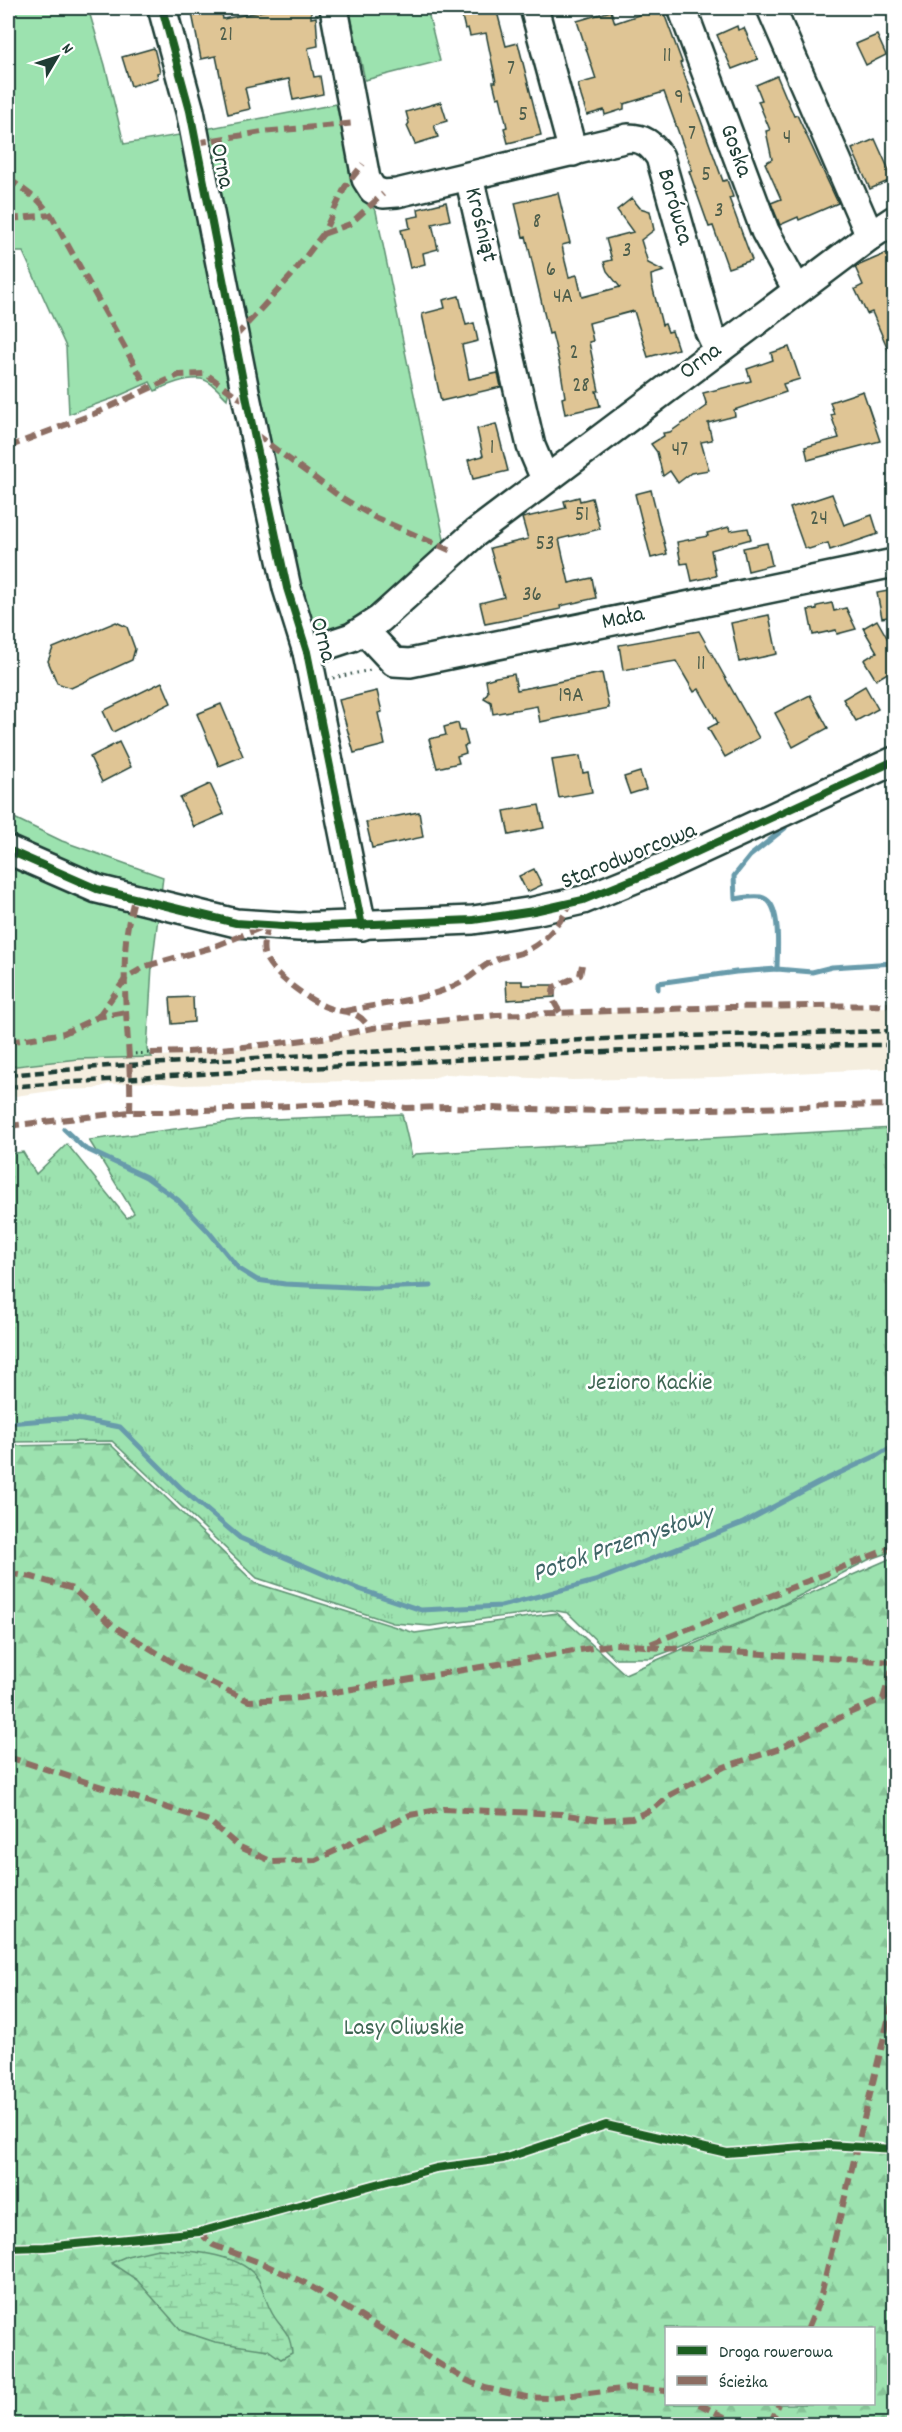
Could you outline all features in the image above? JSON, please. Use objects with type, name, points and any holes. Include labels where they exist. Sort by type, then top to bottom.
[{"type":"street","name":"Orna","points":[[162,8],[190,111],[287,588],[307,652],[362,926]]},
{"type":"street","name":"Krośniąt","points":[[334,8],[366,179],[373,190],[383,194],[397,193],[469,177],[531,447],[545,479]]},
{"type":"street","points":[[534,8],[573,152]]},
{"type":"street","name":"Goska","points":[[682,8],[765,231],[797,290]]},
{"type":"street","points":[[771,8],[870,236]]},
{"type":"street","name":"Borówca","points":[[469,177],[628,138],[641,138],[652,146],[660,157],[709,331],[718,350]]},
{"type":"street","name":"Orna","points":[[307,652],[352,637],[380,619],[474,534],[797,290],[894,220]]},
{"type":"street","name":"Mała","points":[[394,662],[410,663],[894,563]]},
{"type":"street","points":[[364,630],[394,662]]},
{"type":"street","name":"Starodworcowa","points":[[362,926],[473,920],[534,911],[583,900],[664,867],[894,761]]},
{"type":"street","points":[[8,850],[97,889],[236,923],[299,927],[362,926]]},
{"type":"path","points":[[315,696],[332,678],[386,666],[394,662]]},
{"type":"path","points":[[129,1054],[151,1053]]},
{"type":"shaded area","points":[[894,1007],[894,1068],[717,1077],[572,1080],[446,1074],[429,1079],[183,1085],[152,1082],[109,1084],[94,1089],[58,1090],[8,1097],[8,1067],[78,1059],[152,1057],[320,1040],[378,1029],[435,1022],[620,1012]]},
{"type":"green space","points":[[8,8],[88,8],[105,65],[124,144],[185,134],[233,372],[227,399],[212,384],[201,379],[177,382],[155,391],[150,382],[69,414],[66,347],[23,252],[8,252]]},
{"type":"green space","points":[[349,8],[427,8],[440,61],[365,80]]},
{"type":"green space","points":[[342,103],[359,193],[376,211],[445,544],[351,625],[314,634],[297,583],[200,130]]},
{"type":"green space","points":[[8,815],[62,841],[163,877],[152,966],[147,1050],[152,1057],[78,1059],[8,1067]]},
{"type":"green space","name":"Jezioro Kackie","points":[[402,1114],[412,1157],[415,1154],[894,1128],[894,1551],[868,1560],[774,1609],[678,1648],[651,1658],[614,1658],[568,1613],[552,1610],[430,1626],[393,1623],[257,1578],[112,1441],[8,1442],[8,1154],[23,1152],[36,1174],[67,1144],[127,1218],[134,1213],[89,1140],[245,1120]]},
{"type":"green space","name":"Lasy Oliwskie","points":[[110,1444],[255,1583],[415,1633],[557,1613],[625,1674],[894,1557],[894,2424],[8,2424],[8,1446]]},
{"type":"green space","points":[[158,2249],[227,2258],[250,2270],[258,2279],[273,2316],[287,2333],[292,2353],[281,2359],[268,2350],[215,2342],[182,2331],[137,2280],[111,2263],[127,2256]]},
{"type":"building","points":[[191,8],[221,8],[223,19],[278,8],[311,8],[311,18],[316,17],[318,46],[308,48],[314,77],[320,76],[323,94],[293,100],[289,79],[245,88],[250,109],[228,114],[216,56],[201,59]]},
{"type":"building","points":[[460,8],[496,8],[506,46],[518,43],[541,135],[508,143],[500,97],[497,98],[493,82],[496,82],[486,33],[470,36],[468,28],[465,29]]},
{"type":"building","points":[[662,8],[682,62],[680,63],[723,181],[727,180],[733,197],[729,198],[752,260],[728,268],[713,226],[709,227],[689,171],[692,170],[664,92],[624,104],[624,109],[605,115],[604,110],[587,115],[581,96],[578,84],[596,79],[577,21],[611,11],[615,23]]},
{"type":"building","points":[[737,26],[738,30],[744,28],[758,59],[732,69],[717,35]]},
{"type":"building","points":[[877,35],[886,55],[866,65],[856,44]]},
{"type":"building","points":[[154,48],[160,72],[157,73],[158,78],[131,86],[122,57]]},
{"type":"building","points":[[777,76],[794,116],[797,115],[838,203],[799,220],[798,217],[780,225],[771,203],[781,199],[765,163],[772,159],[766,131],[770,130],[758,101],[762,100],[756,85]]},
{"type":"building","points":[[441,102],[447,121],[434,125],[438,137],[415,144],[407,126],[409,123],[406,112]]},
{"type":"building","points":[[875,139],[893,179],[870,189],[852,149]]},
{"type":"building","points":[[558,193],[570,243],[562,245],[565,261],[569,277],[577,275],[582,297],[620,287],[607,271],[604,262],[612,260],[606,239],[633,232],[617,210],[632,198],[640,208],[650,211],[654,230],[641,240],[648,263],[664,271],[651,275],[652,285],[662,325],[665,324],[668,332],[672,331],[678,349],[648,357],[634,311],[589,323],[593,341],[589,342],[600,406],[565,414],[560,366],[552,333],[549,334],[526,236],[523,237],[515,203]]},
{"type":"building","points":[[446,202],[450,220],[432,224],[438,249],[423,253],[425,264],[410,268],[401,230],[410,228],[408,218],[419,216],[418,209]]},
{"type":"building","points":[[894,250],[894,363],[872,312],[867,314],[855,289],[863,285],[855,267]]},
{"type":"building","points":[[459,296],[466,325],[474,323],[478,341],[462,345],[469,379],[498,373],[501,387],[441,401],[422,314],[445,308],[443,300]]},
{"type":"building","points":[[789,347],[800,379],[783,384],[786,392],[734,410],[735,416],[708,423],[712,440],[701,442],[709,470],[691,473],[678,483],[670,471],[663,476],[657,452],[651,444],[664,436],[663,433],[670,432],[707,406],[703,393],[751,381],[747,369],[773,360],[771,353]]},
{"type":"building","points":[[863,391],[880,441],[808,460],[805,447],[839,438],[831,415],[834,414],[830,402]]},
{"type":"building","points":[[496,424],[508,471],[473,479],[468,460],[483,456],[477,429]]},
{"type":"building","points":[[651,490],[667,554],[651,558],[635,494]]},
{"type":"building","points":[[832,494],[844,525],[872,515],[878,534],[830,550],[828,543],[809,549],[804,547],[790,508]]},
{"type":"building","points":[[579,497],[580,501],[592,498],[600,529],[559,539],[569,583],[592,578],[596,598],[560,606],[561,609],[485,624],[480,603],[504,597],[490,548],[528,539],[522,518],[566,508],[564,501]]},
{"type":"building","points":[[729,527],[730,531],[748,528],[751,539],[711,550],[716,576],[692,581],[688,563],[681,564],[677,542],[708,536],[707,533]]},
{"type":"building","points":[[767,543],[772,565],[748,571],[743,548]]},
{"type":"building","points":[[894,590],[894,616],[882,618],[877,593]]},
{"type":"building","points":[[832,603],[834,611],[846,608],[856,629],[837,634],[836,630],[813,635],[808,610]]},
{"type":"building","points":[[769,615],[777,654],[739,662],[731,623]]},
{"type":"building","points":[[877,620],[894,650],[894,669],[876,680],[864,660],[877,652],[863,628]]},
{"type":"building","points":[[116,622],[127,627],[135,649],[132,660],[71,688],[57,683],[48,661],[53,648]]},
{"type":"building","points":[[699,631],[759,738],[725,757],[708,728],[718,723],[699,689],[694,692],[676,661],[623,670],[619,645]]},
{"type":"building","points":[[602,673],[609,708],[540,722],[537,706],[493,714],[491,702],[484,698],[488,692],[486,680],[496,677],[514,674],[517,690]]},
{"type":"building","points":[[162,682],[171,703],[113,732],[103,711]]},
{"type":"building","points":[[865,686],[878,709],[856,721],[843,699]]},
{"type":"building","points":[[377,691],[382,712],[378,713],[385,745],[354,753],[339,700]]},
{"type":"building","points":[[810,695],[828,728],[793,747],[775,713]]},
{"type":"building","points":[[221,704],[243,756],[219,766],[197,714]]},
{"type":"building","points":[[458,723],[460,731],[464,730],[468,745],[464,746],[466,753],[457,756],[459,763],[437,768],[429,739],[446,735],[444,727]]},
{"type":"building","points":[[119,742],[131,767],[102,782],[90,757]]},
{"type":"building","points":[[580,756],[583,773],[588,772],[592,792],[559,798],[552,760]]},
{"type":"building","points":[[640,772],[646,789],[630,794],[624,777]]},
{"type":"building","points":[[210,784],[224,814],[194,827],[180,798]]},
{"type":"building","points":[[539,805],[544,828],[509,835],[504,811]]},
{"type":"building","points":[[419,812],[423,837],[372,848],[366,822]]},
{"type":"building","points":[[534,869],[542,885],[527,892],[519,876]]},
{"type":"building","points":[[506,981],[522,981],[522,985],[554,985],[555,997],[507,1000]]},
{"type":"building","points":[[193,997],[194,1022],[172,1024],[170,998]]},
{"type":"waterway","points":[[777,969],[778,941],[774,910],[770,902],[761,897],[735,899],[734,876],[750,856],[785,828]]},
{"type":"waterway","points":[[658,989],[658,983],[736,972],[777,969],[812,972],[832,967],[894,963]]},
{"type":"waterway","points":[[64,1129],[84,1148],[146,1177],[178,1200],[209,1232],[239,1269],[257,1280],[285,1284],[373,1288],[431,1286]]},
{"type":"waterway","name":"Potok Przemysłowy","points":[[8,1423],[72,1418],[120,1427],[182,1489],[240,1538],[356,1588],[421,1610],[501,1606],[595,1581],[743,1523],[894,1445]]},
{"type":"railway","points":[[8,1075],[109,1066],[640,1037],[894,1031]]},
{"type":"railway","points":[[8,1087],[586,1053],[771,1046],[894,1045]]},
{"type":"marked path","points":[[196,143],[262,132],[356,123]]},
{"type":"marked path","points":[[235,337],[291,276],[323,234],[345,187],[363,164]]},
{"type":"marked path","points":[[8,178],[39,201],[51,215],[148,389]]},
{"type":"marked path","points":[[323,234],[350,224],[383,194]]},
{"type":"marked path","points":[[8,219],[51,215]]},
{"type":"marked path","points":[[8,447],[96,413],[179,375],[206,374],[247,401]]},
{"type":"marked path","points":[[255,434],[339,496],[374,517],[454,552]]},
{"type":"marked path","points":[[130,1112],[125,961],[127,930],[134,899]]},
{"type":"marked path","points":[[345,1011],[418,998],[460,983],[495,960],[521,953],[537,944],[557,925],[572,902]]},
{"type":"marked path","points":[[268,925],[264,953],[281,977],[300,992],[326,1007],[355,1014],[370,1029]]},
{"type":"marked path","points":[[98,1017],[126,978],[146,966],[210,948],[263,927]]},
{"type":"marked path","points":[[560,1012],[554,1000],[554,987],[580,975],[582,965]]},
{"type":"marked path","points":[[151,1053],[253,1046],[330,1037],[373,1028],[497,1015],[728,1007],[894,1005]]},
{"type":"marked path","points":[[8,1042],[64,1033],[98,1017],[126,1012]]},
{"type":"marked path","points":[[8,1126],[130,1112],[370,1102],[406,1108],[607,1111],[894,1105]]},
{"type":"marked path","points":[[8,1573],[32,1577],[73,1589],[112,1625],[185,1670],[249,1701],[300,1698],[615,1644],[645,1646],[888,1549],[894,1543]]},
{"type":"marked path","points":[[648,1647],[894,1662]]},
{"type":"marked path","points":[[883,1699],[894,1661]]},
{"type":"marked path","points":[[8,1757],[209,1821],[238,1846],[273,1862],[316,1860],[410,1815],[443,1809],[561,1814],[601,1820],[632,1818],[653,1809],[670,1795],[724,1767],[778,1749],[847,1714],[894,1694]]},
{"type":"marked path","points":[[808,2327],[820,2299],[894,1996]]},
{"type":"marked path","points":[[199,2232],[213,2245],[305,2283],[466,2380],[485,2388],[526,2397],[549,2398],[629,2388],[665,2391]]},
{"type":"marked path","points":[[701,2405],[738,2424]]},
{"type":"marked path","points":[[770,2424],[779,2405]]},
{"type":"cycle path","points":[[162,8],[190,111],[247,401],[287,588],[307,652],[362,926]]},
{"type":"cycle path","points":[[8,850],[97,889],[236,923],[299,927],[473,920],[534,911],[583,900],[664,867],[894,761]]},
{"type":"cycle path","points":[[8,2248],[45,2247],[199,2232],[436,2168],[503,2159],[606,2125],[727,2153],[828,2145],[894,2149]]}]
